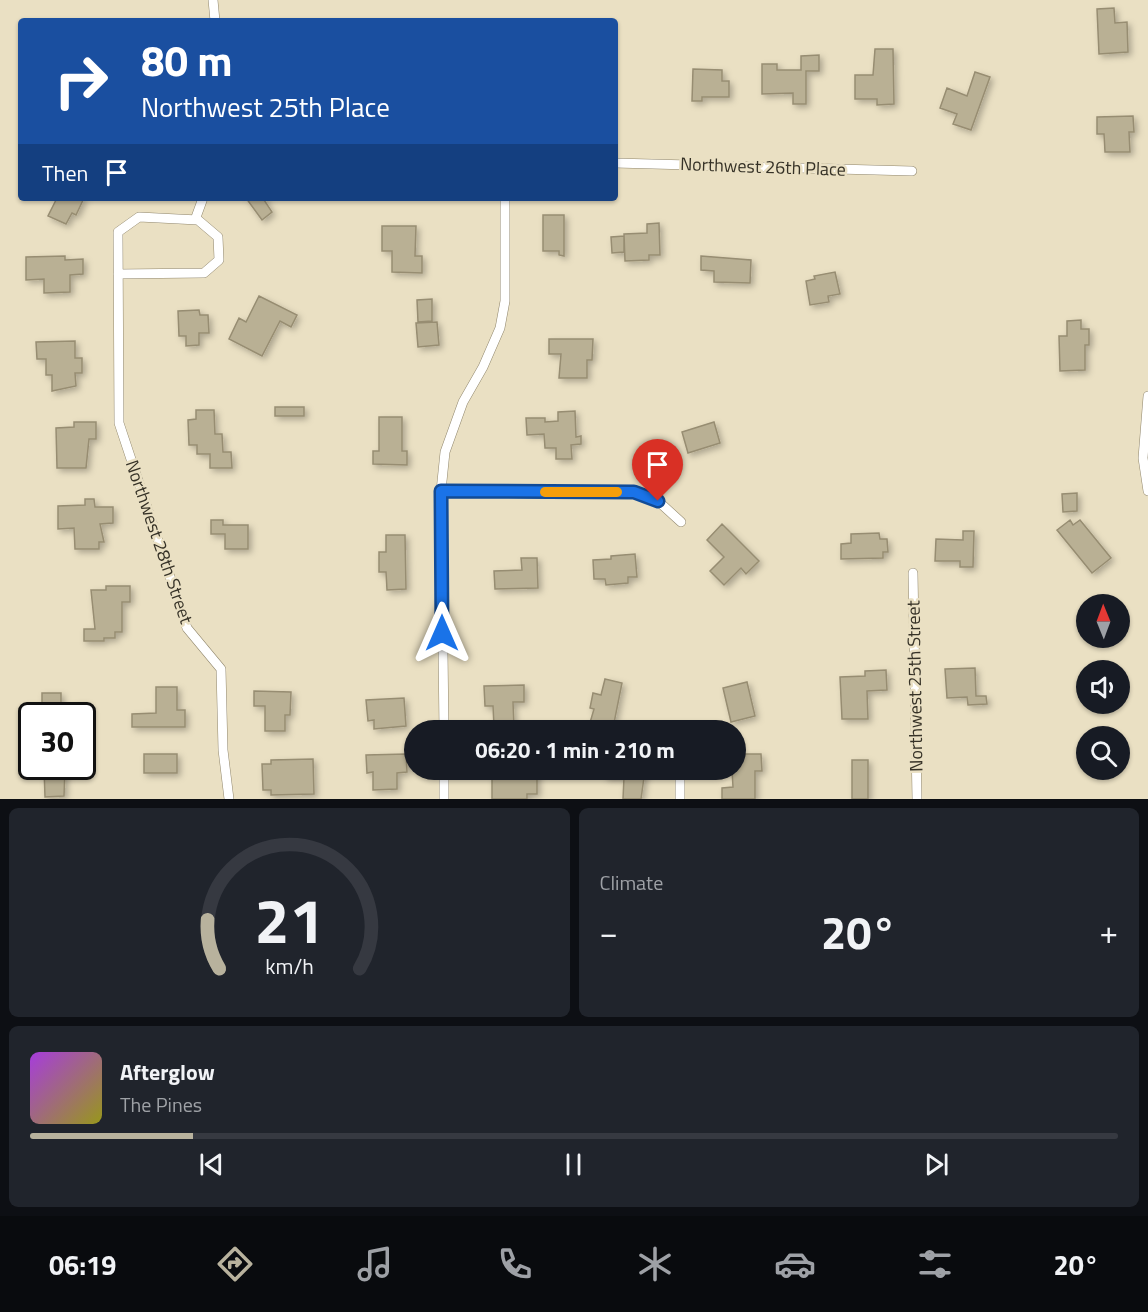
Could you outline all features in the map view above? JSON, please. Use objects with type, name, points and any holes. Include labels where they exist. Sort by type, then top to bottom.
[{"type":"street","points":[[213,0],[215,18]]},
{"type":"street","name":"Northwest 26th Place","points":[[618,163],[912,171]]},
{"type":"street","points":[[118,274],[204,273],[219,260],[218,237],[195,220],[202,201]]},
{"type":"street","points":[[444,720],[441,491],[445,452],[464,402],[500,328],[506,272],[506,201]]},
{"type":"street","name":"Northwest 28th Street","points":[[195,220],[139,217],[118,232],[119,423],[187,628],[221,669],[223,750],[229,799]]},
{"type":"street","points":[[1148,396],[1143,458],[1148,491]]},
{"type":"street","points":[[441,491],[634,492],[658,501],[681,522]]},
{"type":"street","name":"Northwest 25th Street","points":[[913,573],[917,799]]},
{"type":"street","points":[[444,780],[444,799]]},
{"type":"street","points":[[680,780],[680,799]]},
{"type":"building","points":[[1114,8],[1115,23],[1127,22],[1128,52],[1099,54],[1097,9]]},
{"type":"building","points":[[875,49],[893,49],[894,104],[877,105],[877,99],[855,99],[855,75],[873,75]]},
{"type":"building","points":[[819,55],[819,71],[806,71],[806,104],[793,104],[793,93],[762,94],[762,64],[777,64],[777,70],[801,70],[801,56]]},
{"type":"building","points":[[693,69],[722,70],[722,81],[729,81],[729,97],[702,97],[702,101],[692,101]]},
{"type":"building","points":[[975,72],[990,77],[971,130],[953,124],[957,114],[940,108],[947,88],[967,96]]},
{"type":"building","points":[[1133,116],[1134,132],[1129,132],[1130,152],[1105,152],[1104,134],[1097,134],[1097,117]]},
{"type":"building","points":[[56,201],[83,201],[76,215],[72,213],[66,224],[48,216]]},
{"type":"building","points":[[248,201],[265,201],[272,212],[262,220]]},
{"type":"building","points":[[543,215],[564,215],[564,256],[559,255],[559,251],[543,251]]},
{"type":"building","points":[[659,223],[660,255],[649,255],[649,260],[625,261],[624,234],[647,233],[647,224]]},
{"type":"building","points":[[382,226],[416,226],[415,256],[422,256],[422,273],[392,272],[392,251],[382,251]]},
{"type":"building","points":[[624,236],[624,252],[612,253],[611,237]]},
{"type":"building","points":[[65,256],[65,260],[83,259],[83,274],[70,275],[70,292],[44,293],[44,279],[26,280],[26,257]]},
{"type":"building","points":[[701,256],[751,260],[750,283],[714,282],[714,271],[701,270]]},
{"type":"building","points":[[835,272],[840,294],[828,296],[829,302],[810,305],[806,281],[815,279],[814,276]]},
{"type":"building","points":[[259,296],[297,315],[291,327],[280,321],[262,356],[229,339],[239,318],[246,322]]},
{"type":"building","points":[[432,299],[432,321],[418,322],[417,300]]},
{"type":"building","points":[[199,310],[200,315],[208,315],[209,333],[199,333],[199,345],[186,346],[186,336],[179,336],[178,311]]},
{"type":"building","points":[[1081,320],[1081,329],[1089,329],[1089,345],[1085,345],[1085,370],[1060,371],[1059,336],[1067,336],[1067,321]]},
{"type":"building","points":[[437,322],[439,345],[418,347],[416,323]]},
{"type":"building","points":[[549,339],[593,339],[592,360],[587,360],[587,378],[559,378],[561,354],[549,354]]},
{"type":"building","points":[[75,341],[75,358],[82,358],[82,373],[75,373],[76,386],[52,391],[52,375],[46,375],[46,359],[37,359],[36,342]]},
{"type":"building","points":[[275,407],[304,407],[304,416],[275,416]]},
{"type":"building","points":[[196,410],[214,410],[215,434],[222,434],[223,452],[231,452],[232,468],[210,468],[210,454],[197,454],[197,445],[189,445],[188,420],[196,419]]},
{"type":"building","points":[[575,411],[576,437],[581,436],[581,444],[571,445],[572,459],[556,459],[556,448],[545,448],[544,434],[527,435],[526,418],[545,418],[545,422],[558,421],[558,412]]},
{"type":"building","points":[[379,417],[402,417],[402,451],[407,451],[407,465],[373,464],[373,451],[379,451]]},
{"type":"building","points":[[74,422],[96,422],[96,439],[89,439],[86,468],[57,468],[56,428],[74,427]]},
{"type":"building","points":[[714,422],[720,443],[688,453],[682,432]]},
{"type":"building","points":[[1077,493],[1077,511],[1063,512],[1062,494]]},
{"type":"building","points":[[85,499],[94,499],[95,507],[113,507],[113,523],[100,524],[104,542],[99,542],[99,549],[75,549],[74,528],[58,529],[58,506],[85,505]]},
{"type":"building","points":[[211,520],[223,520],[223,525],[248,525],[248,549],[225,549],[225,534],[211,534]]},
{"type":"building","points":[[1070,520],[1073,525],[1080,520],[1111,558],[1092,573],[1057,530]]},
{"type":"building","points":[[722,524],[759,561],[746,574],[741,568],[724,585],[710,571],[724,557],[707,540]]},
{"type":"building","points":[[963,531],[974,531],[973,567],[960,567],[960,561],[935,561],[936,539],[963,540]]},
{"type":"building","points":[[879,533],[880,539],[887,539],[888,552],[883,552],[883,558],[841,559],[841,544],[851,543],[851,534]]},
{"type":"building","points":[[386,535],[405,535],[406,589],[387,590],[386,572],[379,572],[379,552],[386,552]]},
{"type":"building","points":[[635,554],[637,577],[628,577],[628,583],[606,585],[605,579],[594,579],[593,560]]},
{"type":"building","points":[[521,558],[537,558],[538,588],[495,589],[494,571],[522,570]]},
{"type":"building","points":[[106,586],[130,586],[130,602],[122,602],[122,632],[115,632],[115,638],[104,638],[104,641],[84,641],[84,629],[95,629],[91,590],[106,590]]},
{"type":"building","points":[[975,668],[976,696],[986,696],[987,704],[968,705],[967,697],[947,698],[945,669]]},
{"type":"building","points":[[886,670],[887,690],[867,691],[868,719],[842,719],[840,677],[865,676],[865,671]]},
{"type":"building","points":[[605,679],[622,683],[615,720],[591,720],[594,709],[590,708],[593,693],[601,695]]},
{"type":"building","points":[[747,682],[755,716],[731,720],[723,688]]},
{"type":"building","points":[[524,685],[524,702],[513,702],[514,720],[494,720],[493,706],[485,706],[484,686]]},
{"type":"building","points":[[156,687],[177,687],[177,710],[185,710],[185,727],[132,727],[132,714],[156,713]]},
{"type":"building","points":[[254,691],[291,692],[290,715],[285,715],[285,731],[265,731],[265,706],[254,706]]},
{"type":"building","points":[[42,693],[61,693],[61,702],[42,702]]},
{"type":"building","points":[[404,698],[404,726],[374,729],[374,720],[368,721],[366,700]]},
{"type":"building","points":[[144,754],[177,754],[177,773],[144,773]]},
{"type":"building","points":[[404,754],[404,772],[397,773],[397,789],[373,790],[373,772],[367,773],[366,755]]},
{"type":"building","points":[[746,754],[761,754],[762,771],[755,771],[755,799],[722,799],[722,788],[733,787],[733,780],[746,780]]},
{"type":"building","points":[[313,759],[314,794],[271,795],[271,790],[263,790],[262,764],[271,764],[271,760]]},
{"type":"building","points":[[852,760],[868,760],[868,799],[852,799]]},
{"type":"building","points":[[44,780],[65,780],[64,796],[45,797]]},
{"type":"building","points":[[492,780],[537,780],[537,794],[527,794],[527,799],[492,799]]},
{"type":"building","points":[[624,780],[644,780],[641,799],[623,799]]},
{"type":"slow traffic","points":[[545,492],[617,492]]},
{"type":"route","points":[[442,633],[441,491],[634,492],[658,501]]}]
